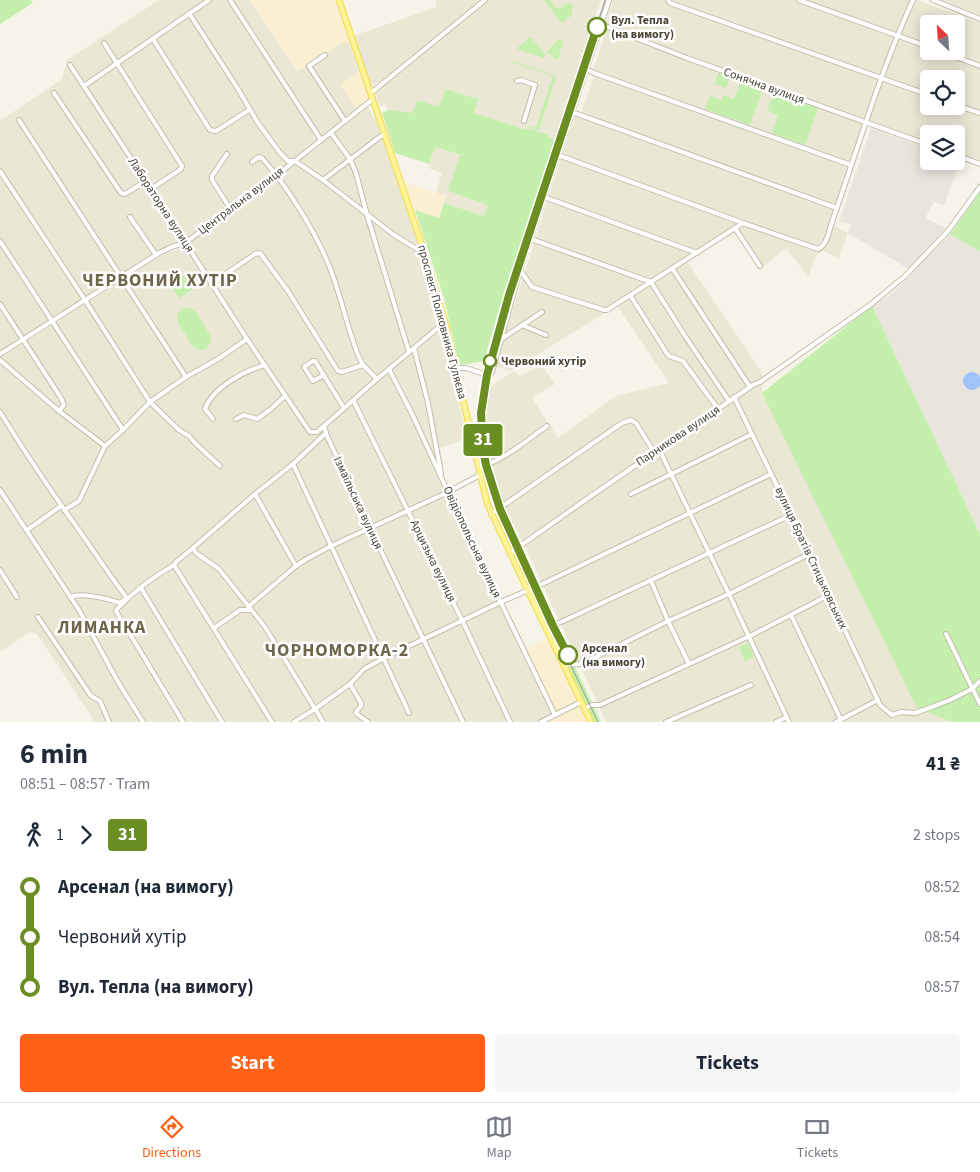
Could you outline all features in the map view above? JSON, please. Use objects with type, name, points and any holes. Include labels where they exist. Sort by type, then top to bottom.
[{"type":"main road","name":"проспект Полковника Гуляєва","points":[[339,0],[425,254],[444,322],[487,503],[591,722]]},
{"type":"street","points":[[84,86],[209,0]]},
{"type":"street","points":[[230,0],[321,140]]},
{"type":"street","points":[[371,93],[485,0]]},
{"type":"street","points":[[455,368],[466,368],[487,375],[490,375],[492,372],[520,270],[608,0]]},
{"type":"street","points":[[668,0],[670,3],[920,92]]},
{"type":"street","points":[[799,0],[920,44]]},
{"type":"street","points":[[558,155],[743,223],[818,249],[821,248],[837,208],[881,77],[913,0]]},
{"type":"street","points":[[932,0],[980,19]]},
{"type":"street","points":[[189,13],[238,89],[249,110],[280,153],[288,161],[294,161],[323,180],[394,235],[425,254]]},
{"type":"street","name":"Сонячна вулиця","points":[[600,24],[687,58],[920,142]]},
{"type":"street","points":[[153,39],[210,130],[216,132],[249,110]]},
{"type":"street","points":[[104,43],[182,166],[181,169],[151,189]]},
{"type":"street","points":[[325,56],[309,66],[345,121]]},
{"type":"street","points":[[964,60],[980,66]]},
{"type":"street","name":"Лабораторна вулиця","points":[[70,65],[211,284],[308,430],[317,432],[324,426]]},
{"type":"street","points":[[586,69],[851,165]]},
{"type":"street","points":[[517,82],[520,80],[535,85],[524,121]]},
{"type":"street","points":[[54,94],[121,193],[125,194],[146,181]]},
{"type":"street","name":"Центральна вулиця","points":[[0,354],[156,255],[185,243],[277,175],[373,99]]},
{"type":"street","points":[[965,108],[980,114]]},
{"type":"street","points":[[572,112],[837,208]]},
{"type":"street","points":[[19,120],[186,377]]},
{"type":"street","points":[[331,132],[350,160],[356,173],[409,352]]},
{"type":"street","points":[[323,180],[385,133]]},
{"type":"street","points":[[227,154],[212,176],[212,180],[231,210]]},
{"type":"street","points":[[252,162],[259,157],[262,158],[277,175],[307,223],[330,268],[363,366],[377,379]]},
{"type":"street","points":[[965,158],[980,164]]},
{"type":"street","points":[[0,171],[150,402],[220,466]]},
{"type":"street","name":"Парникова вулиця","points":[[510,553],[654,452],[734,397],[760,382],[873,303],[910,271],[948,231],[980,187]]},
{"type":"street","points":[[544,197],[696,252]]},
{"type":"street","points":[[130,217],[156,255]]},
{"type":"street","points":[[520,270],[532,287],[604,310],[743,223]]},
{"type":"street","points":[[735,228],[760,266]]},
{"type":"street","points":[[531,239],[651,282],[729,401]]},
{"type":"street","points":[[0,241],[123,430]]},
{"type":"street","points":[[211,284],[258,252],[262,254],[338,371],[342,372],[363,366]]},
{"type":"street","points":[[672,268],[750,387]]},
{"type":"street","points":[[630,295],[666,352],[670,356],[683,361],[718,409]]},
{"type":"street","points":[[0,304],[62,398],[64,405],[59,411]]},
{"type":"street","points":[[500,340],[542,312]]},
{"type":"street","points":[[324,426],[444,322]]},
{"type":"street","points":[[522,325],[546,335]]},
{"type":"street","points":[[27,530],[63,508],[79,501],[105,446],[150,402],[247,339]]},
{"type":"street","points":[[414,348],[428,403],[442,479]]},
{"type":"street","points":[[0,360],[59,411],[105,446]]},
{"type":"street","points":[[324,375],[313,381],[304,367],[315,361],[324,375],[344,408]]},
{"type":"street","points":[[213,419],[205,409],[210,397],[245,372],[264,365]]},
{"type":"street","name":"Овідіопольська вулиця","points":[[389,369],[554,715]]},
{"type":"street","points":[[236,419],[244,415],[258,419],[285,396]]},
{"type":"street","name":"вулиця Братів Стицьковських","points":[[734,397],[880,705],[892,715],[901,712],[915,713],[950,700],[972,688]]},
{"type":"street","name":"Арцизька вулиця","points":[[353,400],[462,620],[510,722]]},
{"type":"street","points":[[0,412],[110,577],[127,598]]},
{"type":"street","points":[[492,514],[622,423],[631,420],[636,423],[654,452]]},
{"type":"street","name":"Ізмаїльська вулиця","points":[[324,426],[370,528],[463,722]]},
{"type":"street","points":[[478,466],[499,460],[547,426]]},
{"type":"street","points":[[70,597],[77,595],[111,599],[120,602],[127,598],[164,570],[175,566],[176,562],[293,464],[326,432]]},
{"type":"street","points":[[630,494],[752,434]]},
{"type":"street","points":[[659,449],[730,594],[789,722]]},
{"type":"street","points":[[293,464],[409,713]]},
{"type":"street","points":[[294,722],[315,710],[350,684],[364,669],[384,658],[771,474]]},
{"type":"street","points":[[214,628],[240,610],[250,608],[296,566],[331,546],[480,475]]},
{"type":"street","points":[[0,490],[79,610],[143,722]]},
{"type":"street","points":[[255,494],[296,566]]},
{"type":"street","points":[[546,629],[791,515]]},
{"type":"street","points":[[193,548],[196,553],[219,569],[265,627],[323,722]]},
{"type":"street","points":[[564,666],[582,664],[668,621],[730,594],[809,554]]},
{"type":"street","points":[[175,566],[272,722]]},
{"type":"street","points":[[0,570],[17,597]]},
{"type":"street","points":[[651,581],[689,664]]},
{"type":"street","points":[[141,588],[222,722]]},
{"type":"street","points":[[585,708],[592,705],[600,705],[750,636],[829,595]]},
{"type":"street","points":[[127,598],[117,609],[117,614],[183,722]]},
{"type":"street","points":[[791,615],[838,721],[878,700]]},
{"type":"street","points":[[38,617],[91,696],[100,701],[109,722]]},
{"type":"street","points":[[946,634],[980,704]]},
{"type":"street","points":[[972,688],[980,681]]},
{"type":"street","points":[[350,684],[361,703],[356,712],[368,722]]},
{"type":"street","points":[[666,722],[751,685]]},
{"type":"street","points":[[541,722],[581,702]]},
{"type":"street","points":[[776,722],[787,717]]},
{"type":"shaded area","points":[[159,0],[250,0],[297,71],[348,40],[359,71],[340,85],[358,110],[184,242],[173,245],[0,354],[0,121],[62,79],[67,60]]},
{"type":"shaded area","points":[[250,0],[335,0],[350,40],[297,71]]},
{"type":"shaded area","points":[[435,0],[601,0],[555,140],[474,113],[445,89],[439,107],[413,114],[388,110],[385,104],[380,106],[375,93],[377,92],[376,90],[394,74],[371,86],[353,36],[437,7]]},
{"type":"shaded area","points":[[613,0],[917,0],[958,15],[920,15],[920,60],[965,60],[965,18],[980,23],[980,161],[965,155],[965,125],[920,125],[920,140],[865,120],[830,224],[848,233],[839,258],[823,251],[817,254],[808,277],[786,248],[760,269],[736,232],[687,262],[763,374],[762,393],[954,722],[606,722],[525,546],[505,508],[494,480],[486,414],[489,387],[515,371],[519,377],[541,364],[555,384],[532,398],[558,438],[616,396],[669,383],[618,307],[656,281],[511,371],[495,366],[576,111],[582,112],[606,31],[604,29]]},
{"type":"shaded area","points":[[941,0],[980,0],[980,15]]},
{"type":"shaded area","points":[[364,47],[371,66],[368,67],[370,73],[367,74],[358,49]]},
{"type":"shaded area","points":[[359,71],[369,98],[358,110],[340,85]]},
{"type":"shaded area","points":[[367,105],[380,129],[423,255],[467,439],[437,449],[444,493],[553,714],[538,722],[95,722],[37,634],[31,632],[26,634],[0,652],[0,358],[161,256],[187,245]]},
{"type":"shaded area","points":[[871,128],[920,146],[920,170],[957,170],[944,205],[934,202],[925,218],[946,228],[909,269],[848,233],[851,224],[839,222]]},
{"type":"shaded area","points":[[435,147],[460,156],[489,205],[485,216],[444,203],[446,196],[436,193],[442,173],[428,168]]},
{"type":"shaded area","points":[[405,183],[446,196],[439,218],[415,210]]},
{"type":"shaded area","points":[[950,234],[980,252],[980,534],[872,306],[894,292]]},
{"type":"shaded area","points":[[549,638],[579,702],[556,713],[525,649]]},
{"type":"shaded area","points":[[580,705],[588,722],[545,722]]},
{"type":"green space","points":[[0,0],[31,0],[33,3],[0,24]]},
{"type":"green space","points":[[544,0],[550,0],[559,9],[568,3],[573,4],[571,16],[562,23]]},
{"type":"green space","points":[[531,37],[545,55],[544,58],[517,49]]},
{"type":"green space","points":[[558,40],[562,40],[563,43],[558,59],[555,60],[547,51]]},
{"type":"green space","points":[[511,61],[556,76],[539,130],[528,127],[536,128],[553,76]]},
{"type":"green space","points":[[719,72],[730,76],[726,88],[715,84]]},
{"type":"green space","points":[[741,80],[763,88],[750,125],[705,109],[710,96],[721,100],[723,95],[734,99]]},
{"type":"green space","points":[[445,89],[478,99],[474,113],[548,135],[548,137],[555,140],[503,296],[484,361],[459,365],[444,298],[415,210],[439,218],[444,203],[484,216],[488,205],[448,191],[460,155],[435,147],[429,164],[395,153],[382,113],[388,110],[413,113],[417,100],[439,107]]},
{"type":"green space","points":[[774,92],[818,108],[805,145],[772,133],[778,115],[767,111]]},
{"type":"green space","points":[[980,192],[980,252],[950,234]]},
{"type":"green space","points":[[184,276],[193,289],[179,298],[171,285]]},
{"type":"green space","points":[[872,306],[980,534],[980,722],[953,722],[917,708],[762,393]]},
{"type":"green space","points":[[183,308],[190,308],[196,312],[210,335],[211,342],[206,349],[196,349],[179,325],[177,318],[179,311]]},
{"type":"green space","points":[[519,549],[601,722],[592,722],[512,554]]},
{"type":"green space","points":[[748,643],[754,657],[745,661],[739,647]]},
{"type":"water","points":[[972,372],[978,375],[981,381],[978,387],[972,390],[966,387],[963,381],[966,375]]},
{"type":"tram line","points":[[598,722],[498,510],[484,465],[479,413],[485,375],[507,294],[556,152],[605,0]]},
{"type":"tram line","name":"31","points":[[568,655],[553,626],[493,490],[483,448],[481,413],[491,356],[509,295],[597,27]]},
{"type":"place","name":"Вул. Тепла (на вимогу)","points":[[597,27]]},
{"type":"place","name":"Червоний хутір","points":[[490,361]]},
{"type":"place","name":"Арсенал (на вимогу)","points":[[568,655]]},
{"type":"district","name":"ЧЕРВОНИЙ ХУТІР","points":[[160,280]]},
{"type":"district","name":"ЛИМАНКА","points":[[102,627]]},
{"type":"district","name":"ЧОРНОМОРКА-2","points":[[337,650]]}]
